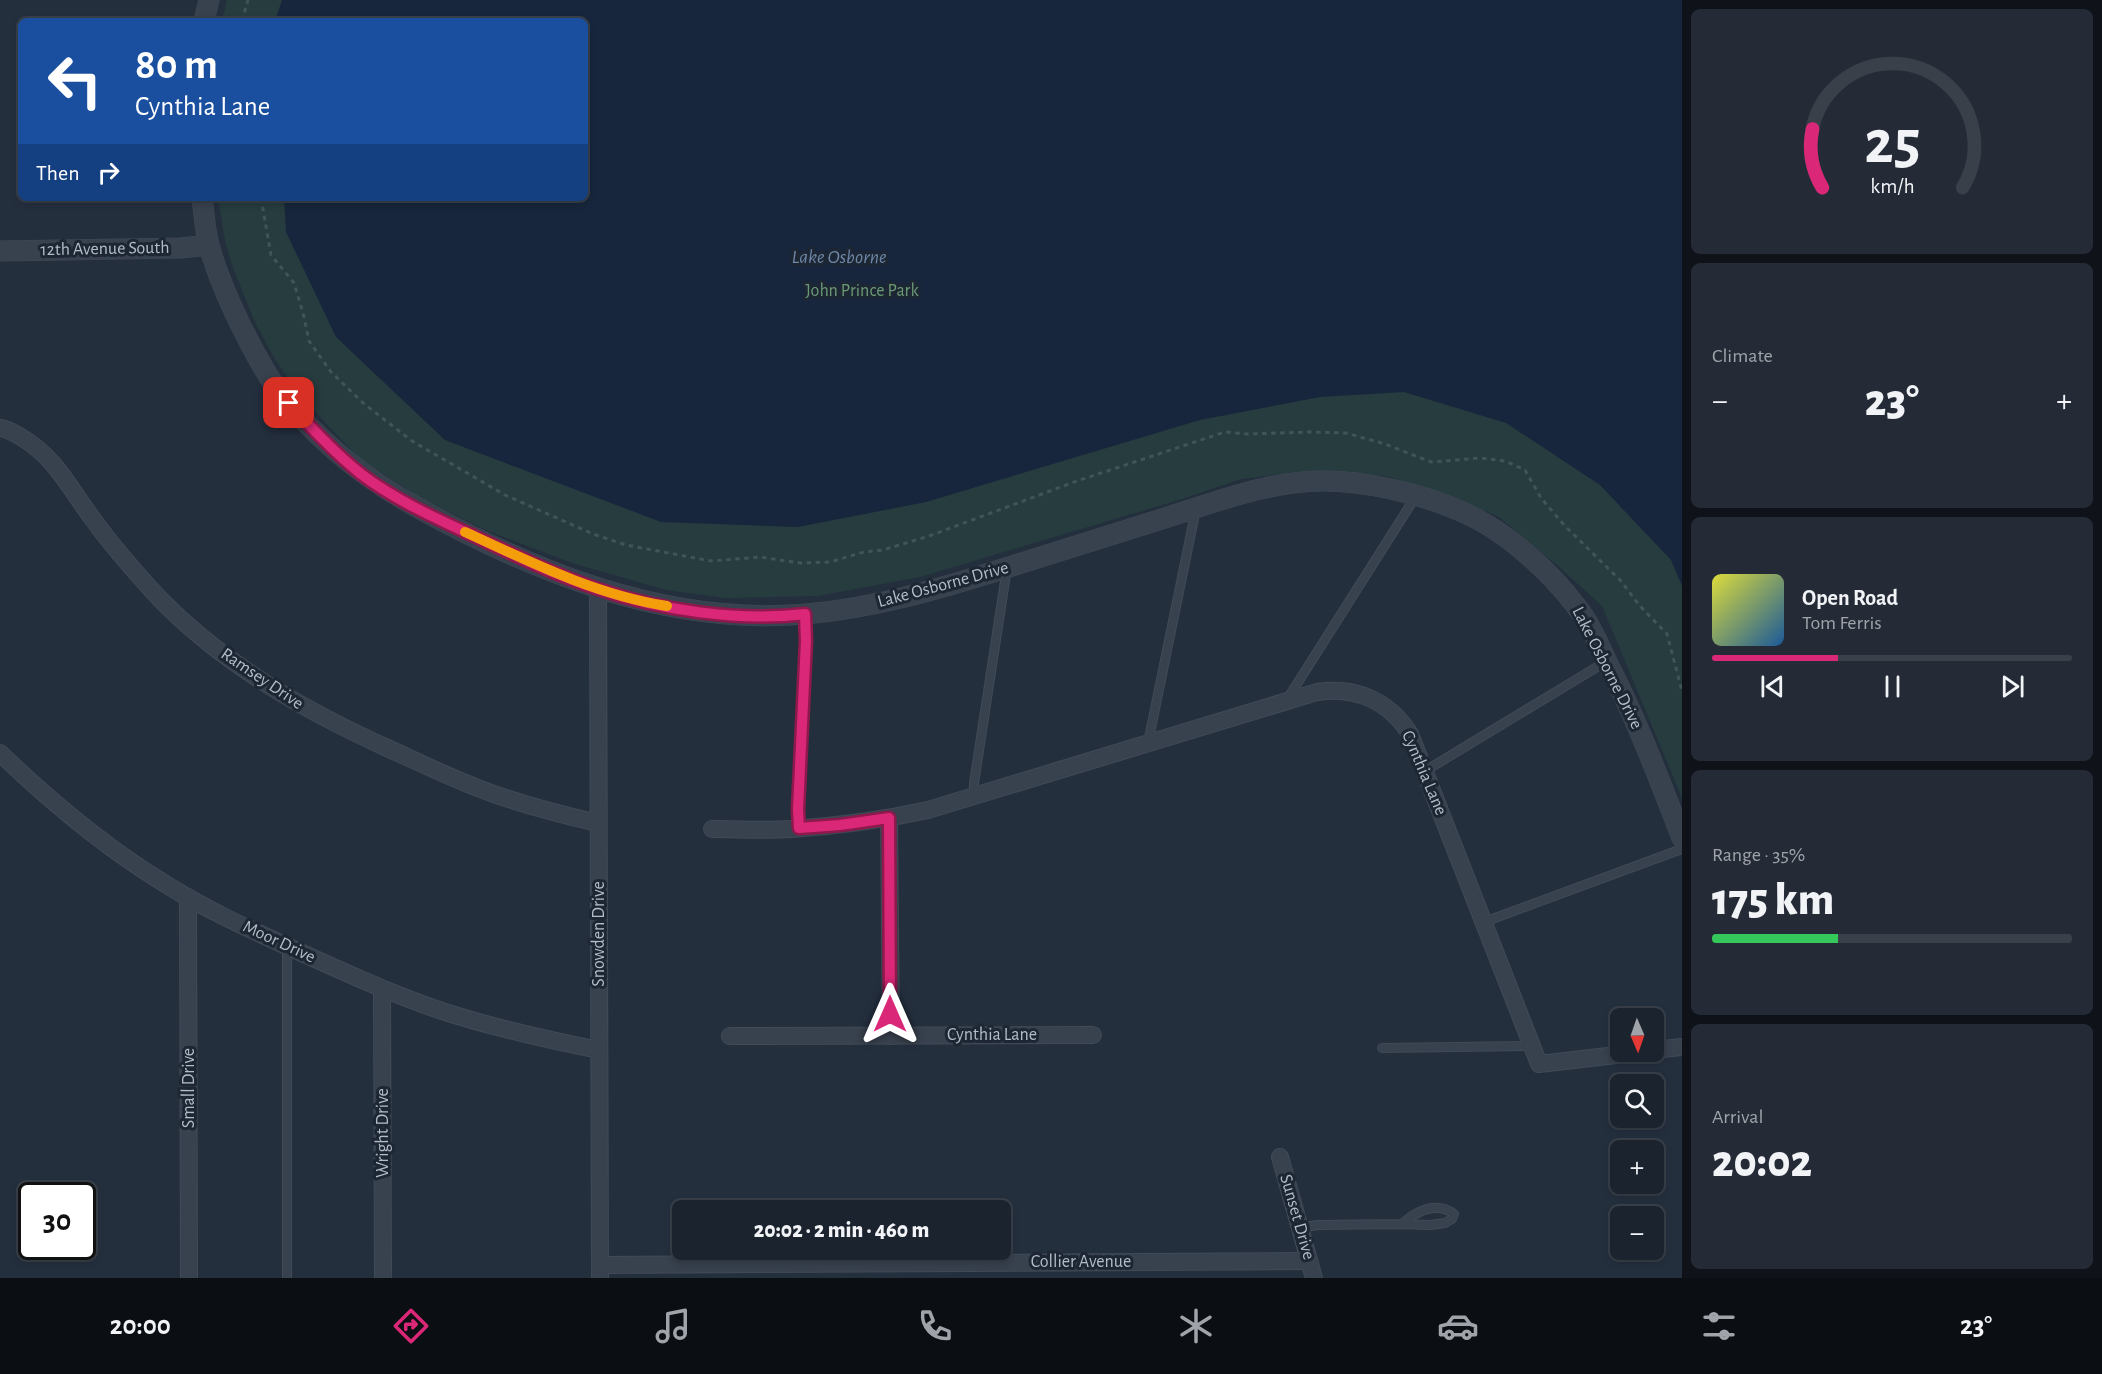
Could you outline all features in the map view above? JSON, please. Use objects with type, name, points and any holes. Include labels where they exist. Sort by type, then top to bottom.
[{"type":"street","points":[[205,18],[209,0]]},
{"type":"street","name":"Lake Osborne Drive","points":[[202,201],[209,245],[230,302],[259,362],[278,390],[308,424],[361,474],[444,522],[524,559],[598,589],[651,603],[704,612],[753,616],[849,609],[906,597],[1264,489],[1303,482],[1358,484],[1387,488],[1416,496],[1477,519],[1531,559],[1557,583],[1579,609],[1607,660],[1638,726],[1682,838]]},
{"type":"street","name":"12th Avenue South","points":[[0,251],[182,248],[209,245]]},
{"type":"street","name":"Ramsey Drive","points":[[0,429],[6,429],[38,447],[64,476],[90,516],[128,564],[160,599],[195,632],[259,680],[328,720],[442,773],[523,803],[598,824]]},
{"type":"street","name":"Snowden Drive","points":[[598,589],[600,1271]]},
{"type":"street","name":"Cynthia Lane","points":[[712,829],[840,825],[928,810],[1286,701],[1328,690],[1350,691],[1371,698],[1389,709],[1404,725],[1414,744],[1539,1064],[1610,1056]]},
{"type":"street","name":"Moor Drive","points":[[0,753],[76,822],[121,855],[188,897],[229,919],[382,989],[436,1009],[495,1027],[599,1050]]},
{"type":"street","points":[[889,818],[891,1036]]},
{"type":"street","name":"Small Drive","points":[[188,897],[189,1278]]},
{"type":"street","name":"Wright Drive","points":[[382,989],[383,1278]]},
{"type":"street","name":"Cynthia Lane","points":[[730,1036],[1093,1035]]},
{"type":"street","points":[[1664,1049],[1682,1047]]},
{"type":"street","name":"Sunset Drive","points":[[1280,1157],[1314,1278]]},
{"type":"street","name":"Collier Avenue","points":[[600,1271],[1309,1262]]},
{"type":"lane","points":[[1286,701],[1416,496]]},
{"type":"lane","points":[[1148,743],[1196,509]]},
{"type":"lane","points":[[974,796],[974,783],[1007,568]]},
{"type":"lane","points":[[799,828],[805,614]]},
{"type":"lane","points":[[1425,771],[1607,660]]},
{"type":"lane","points":[[1484,922],[1682,849]]},
{"type":"lane","points":[[287,946],[287,1278]]},
{"type":"lane","points":[[1382,1048],[1532,1046]]},
{"type":"lane","points":[[1300,1228],[1317,1225],[1430,1225],[1445,1223],[1452,1219],[1454,1214],[1436,1206],[1411,1216],[1402,1224]]},
{"type":"path","points":[[243,18],[248,0]]},
{"type":"path","points":[[262,201],[271,255],[294,283],[309,341],[331,372],[363,403],[412,441],[505,495],[604,538],[626,545],[711,561],[760,557],[800,563],[830,562],[864,552],[883,550],[929,536],[1077,481],[1225,432],[1248,434],[1346,433],[1385,444],[1431,462],[1480,458],[1505,461],[1525,470],[1541,498],[1565,526],[1621,581],[1639,605],[1667,634],[1682,691]]},
{"type":"green space","name":"Lake Osborne","points":[[227,0],[1682,0],[1682,798],[1602,606],[1499,517],[1443,493],[1385,476],[1281,474],[1241,479],[1182,499],[920,577],[818,596],[725,598],[666,590],[572,563],[488,531],[421,498],[360,459],[301,397],[274,358],[255,322],[233,268],[225,241],[218,201],[588,201],[588,18],[223,18]]},
{"type":"water","name":"Lake Osborne","points":[[282,0],[1682,0],[1682,586],[1671,560],[1600,485],[1506,423],[1404,392],[1320,397],[1200,420],[926,502],[798,527],[661,522],[445,440],[336,337],[286,232],[284,201],[588,201],[588,18],[276,18]]},
{"type":"slow traffic","points":[[465,532],[598,589],[667,606]]},
{"type":"route","points":[[289,403],[361,474],[444,522],[524,559],[598,589],[651,603],[704,612],[753,616],[805,614],[799,828],[889,818],[890,1014]]},
{"type":"park label","name":"John Prince Park","points":[[862,291]]}]
